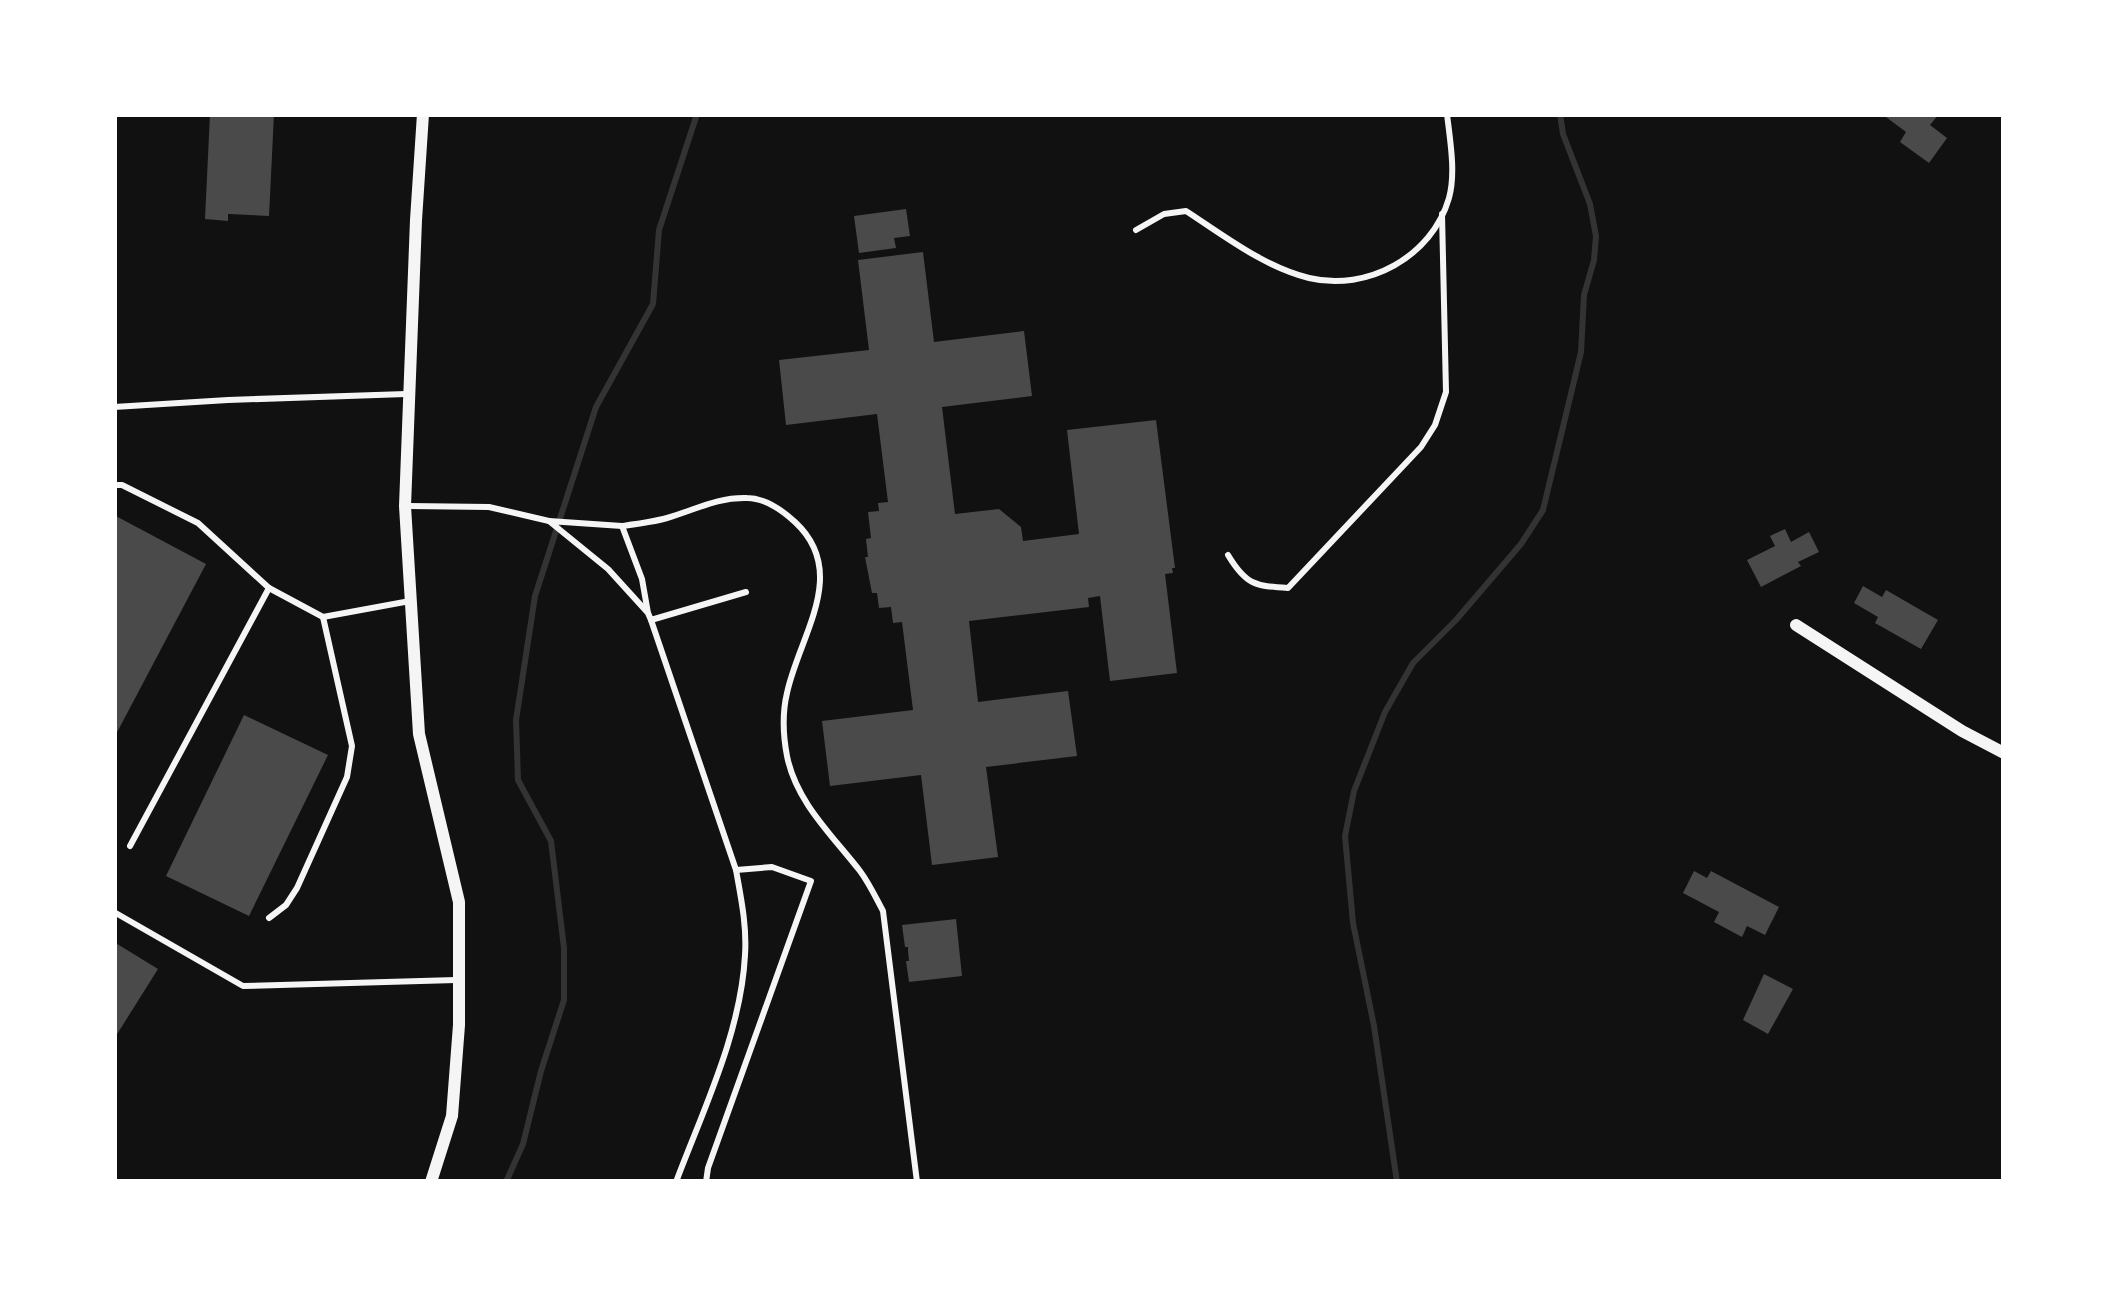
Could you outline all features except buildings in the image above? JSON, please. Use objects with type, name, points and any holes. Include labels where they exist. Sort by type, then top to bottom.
[{"type":"street","points":[[423,114],[405,506],[419,734],[459,902],[459,1025],[452,1116],[431,1182]]},
{"type":"street","points":[[1796,625],[2004,753]]},
{"type":"lane","points":[[1136,230],[1164,214],[1186,211],[1256,256],[1310,278],[1361,280],[1407,259],[1435,230],[1450,195],[1447,114]]},
{"type":"lane","points":[[1228,555],[1240,576],[1259,586],[1288,587],[1421,447],[1435,425],[1446,392],[1442,214]]},
{"type":"lane","points":[[116,409],[410,394]]},
{"type":"lane","points":[[114,485],[198,523],[269,588],[323,616],[410,601]]},
{"type":"lane","points":[[405,506],[489,507],[549,521],[622,526],[667,518],[715,500],[752,498],[781,510],[806,532],[817,557],[821,587],[787,692],[783,728],[788,764],[808,806],[864,877],[883,911],[917,1182]]},
{"type":"lane","points":[[549,521],[608,569],[650,617]]},
{"type":"lane","points":[[622,526],[736,870],[744,919],[738,1005],[676,1182]]},
{"type":"lane","points":[[130,846],[269,588]]},
{"type":"lane","points":[[650,617],[746,592]]},
{"type":"lane","points":[[269,918],[298,888],[347,777],[352,746],[323,616]]},
{"type":"lane","points":[[706,1182],[812,881],[772,868],[736,870]]},
{"type":"lane","points":[[114,912],[243,986],[459,980]]},
{"type":"waterway","points":[[506,1182],[523,1144],[564,1000],[564,948],[551,841],[518,780],[516,720],[535,596],[596,407],[653,304],[659,230],[697,114]]},
{"type":"waterway","points":[[1397,1182],[1353,923],[1345,836],[1354,791],[1385,712],[1413,663],[1521,544],[1543,510],[1581,352],[1584,295],[1596,236],[1560,114]]}]
